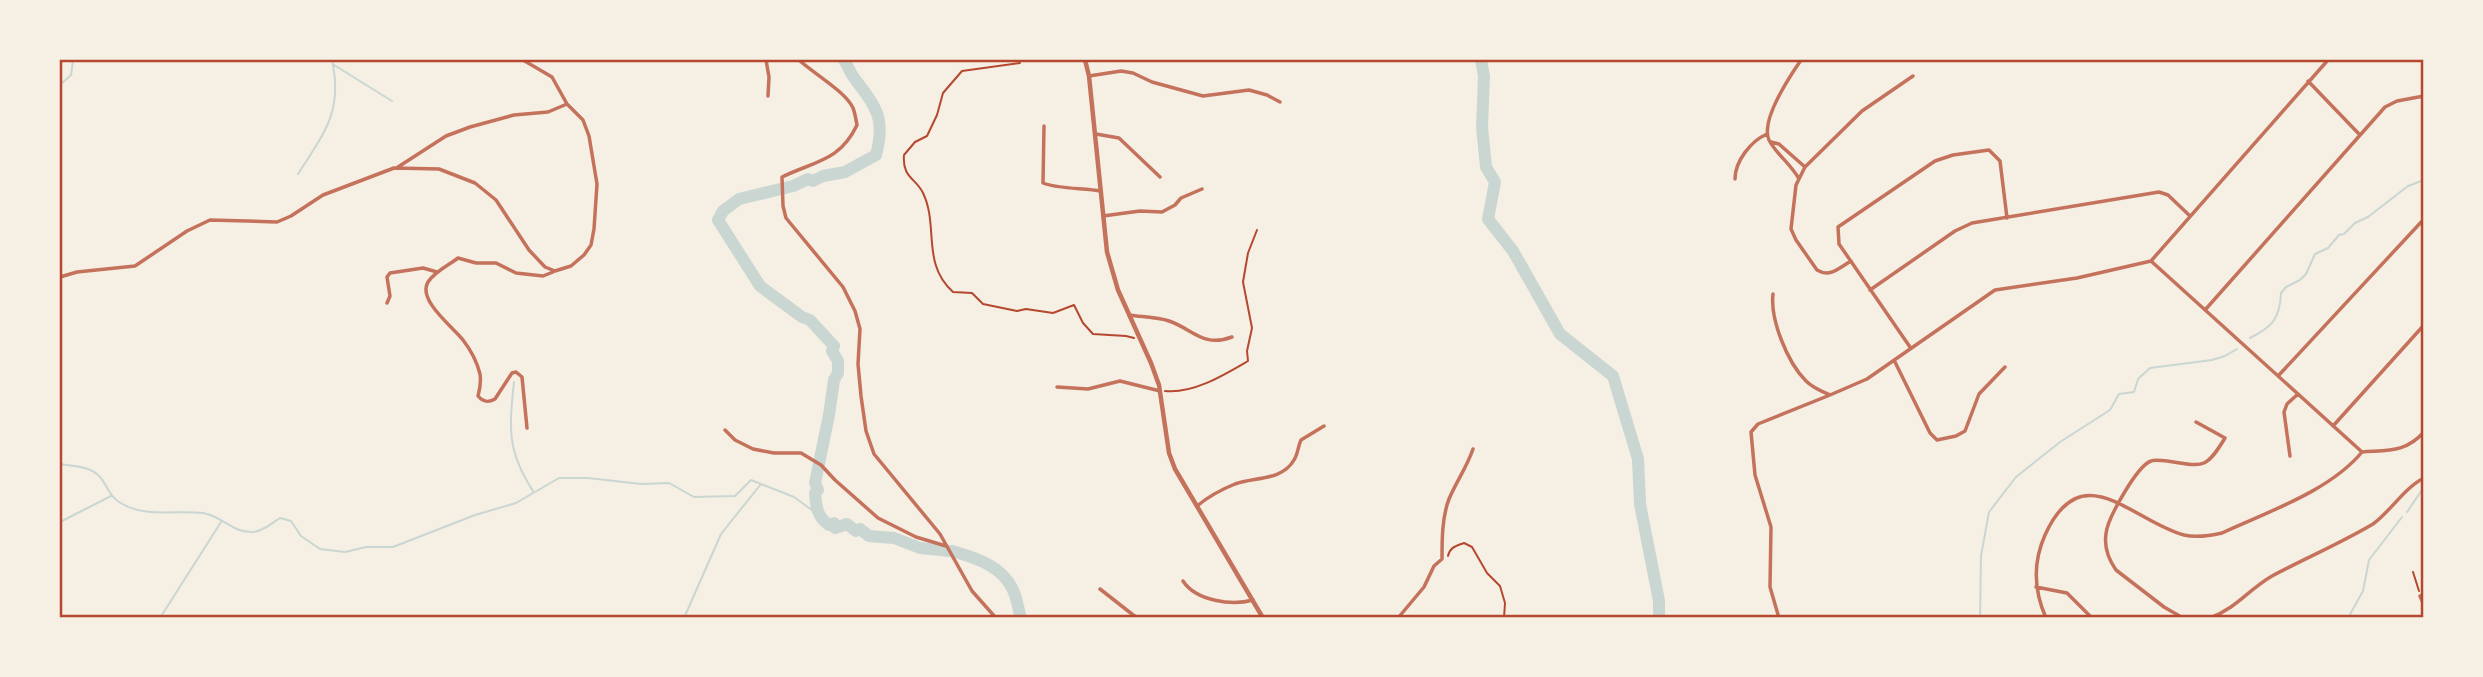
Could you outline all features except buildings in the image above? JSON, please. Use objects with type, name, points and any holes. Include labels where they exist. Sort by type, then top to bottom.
[{"type":"street","points":[[523,60],[552,77],[567,104],[583,120],[589,136],[597,184],[591,245],[584,255],[570,266],[543,275],[516,273],[496,263],[476,263],[458,258],[429,280],[425,291],[438,313],[471,353],[480,375],[478,396],[486,402],[495,400],[509,376],[516,372],[520,374],[524,384],[524,415],[527,428]]},
{"type":"street","points":[[766,60],[768,96]]},
{"type":"street","points":[[799,60],[852,106],[857,125],[850,140],[837,154],[782,177],[786,218],[843,287],[855,311],[860,329],[858,365],[861,396],[866,431],[874,454],[948,546],[972,591],[996,618]]},
{"type":"street","points":[[1085,60],[1111,270],[1160,391],[1175,469],[1263,618]]},
{"type":"street","points":[[1800,179],[1770,142],[1767,124],[1784,85],[1801,60]]},
{"type":"street","points":[[1779,618],[1770,587],[1770,527],[1755,474],[1751,432],[1758,424],[1867,379],[1996,290],[2077,278],[2151,261],[2328,60]]},
{"type":"street","points":[[1089,76],[1121,71],[1203,96],[1250,90],[1280,102]]},
{"type":"street","points":[[1851,261],[1831,273],[1817,270],[1791,229],[1796,185],[1805,167],[1862,111],[1913,76]]},
{"type":"street","points":[[2308,81],[2359,134]]},
{"type":"street","points":[[2205,310],[2359,134],[2390,103],[2424,96]]},
{"type":"street","points":[[395,168],[446,136],[470,127],[514,115],[548,112],[567,104]]},
{"type":"street","points":[[1044,126],[1042,183],[1052,187],[1101,191]]},
{"type":"street","points":[[1096,134],[1119,138],[1160,177]]},
{"type":"street","points":[[1735,179],[1736,167],[1747,151],[1767,134]]},
{"type":"street","points":[[1770,142],[1779,144],[1805,167]]},
{"type":"street","points":[[1910,347],[1839,244],[1838,227],[1935,161],[1953,155],[1989,150],[2000,161],[2007,218]]},
{"type":"street","points":[[60,277],[77,272],[143,263],[187,230],[210,220],[276,222],[323,195],[373,174],[395,168],[439,169],[460,176],[486,190],[502,207],[533,256],[545,267],[555,271]]},
{"type":"street","points":[[1103,216],[1140,211],[1162,212],[1181,198],[1202,189]]},
{"type":"street","points":[[1870,290],[1963,227],[1983,221],[2159,192],[2168,195],[2190,216]]},
{"type":"street","points":[[2278,375],[2424,219]]},
{"type":"street","points":[[2151,261],[2362,452]]},
{"type":"street","points":[[387,303],[390,296],[387,277],[390,273],[423,268],[439,272]]},
{"type":"street","points":[[1773,293],[1774,320],[1793,363],[1807,382],[1830,395]]},
{"type":"street","points":[[1129,315],[1170,321],[1213,341],[1233,337]]},
{"type":"street","points":[[2333,426],[2424,326]]},
{"type":"street","points":[[1894,360],[1930,433],[1937,440],[1965,431],[1979,394],[2005,367]]},
{"type":"street","points":[[1057,387],[1088,390],[1120,381],[1160,391]]},
{"type":"street","points":[[2290,456],[2284,412],[2287,404],[2298,394]]},
{"type":"street","points":[[2183,618],[2126,580],[2111,562],[2105,537],[2107,527],[2120,502],[2146,464],[2158,460],[2202,465],[2212,458],[2225,438],[2196,422]]},
{"type":"street","points":[[1197,506],[1209,495],[1227,487],[1283,471],[1294,461],[1301,440],[1324,426]]},
{"type":"street","points":[[725,430],[735,440],[753,449],[774,453],[801,453],[819,464],[887,524],[916,537],[948,546]]},
{"type":"street","points":[[2046,618],[2035,576],[2040,546],[2050,524],[2059,512],[2073,501],[2084,496],[2110,497],[2157,524],[2183,534],[2195,537],[2222,533],[2322,485],[2344,470],[2362,452],[2403,448],[2414,443],[2424,432]]},
{"type":"street","points":[[1398,618],[1424,587],[1434,566],[1442,559],[1446,510],[1473,449]]},
{"type":"street","points":[[2210,618],[2238,605],[2256,586],[2272,576],[2373,524],[2383,517],[2414,483],[2424,478]]},
{"type":"street","points":[[1184,582],[1193,592],[1205,597],[1244,602],[1253,600]]},
{"type":"street","points":[[2036,587],[2067,593],[2092,618]]},
{"type":"street","points":[[1100,589],[1138,618]]},
{"type":"street","points":[[2422,595],[2424,605]]},
{"type":"path","points":[[1020,63],[962,71],[943,93],[937,115],[927,135],[915,142],[904,155],[908,176],[925,197],[939,276],[953,292],[972,293],[983,304],[1017,311],[1026,309],[1054,313],[1074,305],[1083,323],[1093,334],[1126,336],[1141,341]]},
{"type":"path","points":[[1160,391],[1193,389],[1248,361],[1252,328],[1243,282],[1248,253],[1257,230]]},
{"type":"path","points":[[1442,559],[1446,559],[1450,549],[1456,545],[1466,543],[1472,547],[1487,573],[1500,586],[1505,603],[1504,618]]},
{"type":"path","points":[[2413,572],[2422,595]]},
{"type":"waterway","points":[[60,85],[71,75],[73,60]]},
{"type":"waterway","points":[[298,174],[324,133],[333,107],[335,78],[332,60]]},
{"type":"waterway","points":[[844,60],[877,114],[880,131],[876,155],[845,172],[823,176],[813,181],[808,179],[793,186],[739,199],[723,211],[718,220],[760,286],[810,320],[834,346],[832,351],[838,361],[838,373],[834,380],[815,483],[818,490],[815,493],[817,507],[822,518],[829,525],[834,523],[835,528],[847,524],[869,536],[894,538],[920,548],[950,551]]},
{"type":"waterway","points":[[1481,60],[1484,76],[1482,127],[1486,167],[1495,182],[1488,219],[1513,251],[1560,334],[1613,376],[1638,459],[1640,504],[1659,601],[1659,618]]},
{"type":"waterway","points":[[334,65],[392,101]]},
{"type":"waterway","points":[[2250,338],[2269,326],[2277,316],[2281,293],[2306,274],[2315,254],[2328,248],[2339,235],[2368,217],[2408,186],[2424,180]]},
{"type":"waterway","points":[[1980,618],[1981,556],[1989,512],[2016,477],[2060,442],[2110,410],[2119,394],[2134,392],[2138,379],[2150,368],[2212,360],[2237,349]]},
{"type":"waterway","points":[[514,382],[511,413],[514,451],[533,491]]},
{"type":"waterway","points":[[60,464],[81,467],[96,473],[113,497],[128,507],[149,512],[209,514],[245,532],[259,531],[280,518],[291,521],[301,536],[320,549],[345,552],[366,547],[393,547],[475,515],[516,503],[559,478],[588,478],[641,484],[669,483],[694,497],[735,496],[751,480],[794,497],[820,516]]},
{"type":"waterway","points":[[684,618],[721,534],[761,484]]},
{"type":"waterway","points":[[2407,512],[2424,487]]},
{"type":"waterway","points":[[60,522],[111,496]]},
{"type":"waterway","points":[[2348,618],[2363,591],[2369,560],[2402,517]]},
{"type":"waterway","points":[[160,618],[221,522]]},
{"type":"waterway","points":[[952,551],[987,564],[1002,574],[1014,593],[1021,618]]}]
